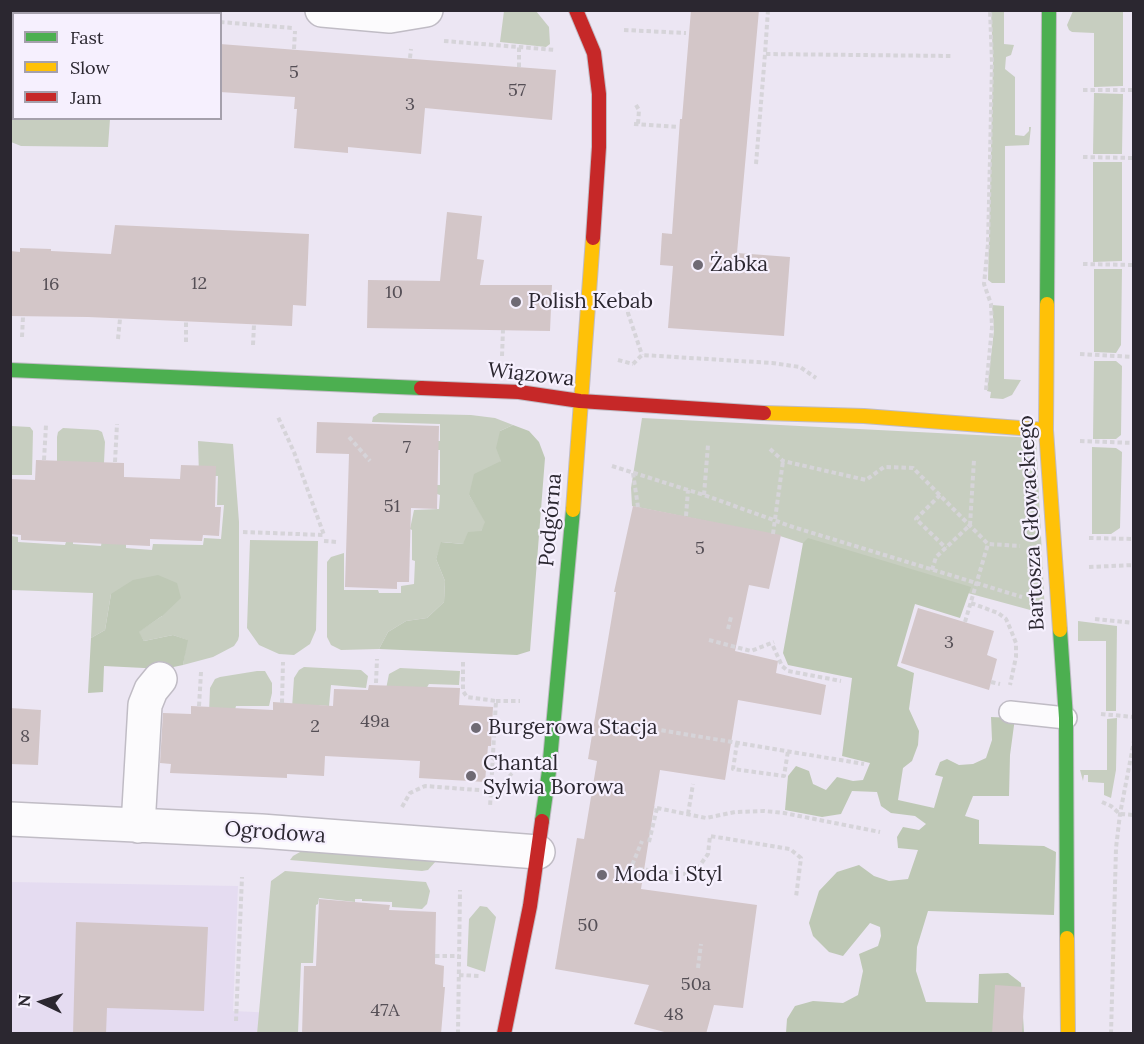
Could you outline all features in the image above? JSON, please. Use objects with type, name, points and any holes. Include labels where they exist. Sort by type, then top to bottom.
[{"type":"street","points":[[322,10],[390,16],[426,10]]},
{"type":"street","name":"Podgórna","points":[[504,1034],[530,906],[557,690],[574,500],[599,147],[599,94],[594,53],[576,10]]},
{"type":"street","name":"Bartosza Głowackiego","points":[[1049,10],[1046,435],[1066,718],[1068,1034]]},
{"type":"street","name":"Wiązowa","points":[[10,370],[519,392],[580,401],[804,415],[864,416],[1046,435]]},
{"type":"street","points":[[138,826],[145,705],[151,690],[160,679]]},
{"type":"street","name":"Ogrodowa","points":[[10,819],[261,831],[538,852]]},
{"type":"lane","points":[[1010,712],[1066,718]]},
{"type":"path","points":[[86,10],[104,12]]},
{"type":"path","points":[[756,164],[768,10]]},
{"type":"path","points":[[985,397],[992,327],[991,304],[984,284],[988,244],[990,158],[992,63],[990,10]]},
{"type":"path","points":[[294,49],[295,28]]},
{"type":"path","points":[[620,30],[686,33]]},
{"type":"path","points":[[519,47],[519,67]]},
{"type":"path","points":[[765,54],[951,56]]},
{"type":"path","points":[[1049,90],[1134,90]]},
{"type":"path","points":[[638,115],[640,125],[678,127]]},
{"type":"path","points":[[1048,156],[1134,158]]},
{"type":"path","points":[[1047,264],[1134,265]]},
{"type":"path","points":[[627,297],[628,313],[642,355]]},
{"type":"path","points":[[118,341],[120,319]]},
{"type":"path","points":[[186,322],[186,343]]},
{"type":"path","points":[[253,356],[254,325]]},
{"type":"path","points":[[502,364],[503,330]]},
{"type":"path","points":[[1047,353],[1134,357]]},
{"type":"path","points":[[633,364],[642,355],[772,363],[800,367]]},
{"type":"path","points":[[243,532],[324,535],[294,452],[274,408]]},
{"type":"path","points":[[115,462],[117,424]]},
{"type":"path","points":[[44,460],[46,425]]},
{"type":"path","points":[[1046,435],[1134,443]]},
{"type":"path","points":[[349,437],[370,461]]},
{"type":"path","points":[[704,495],[708,442]]},
{"type":"path","points":[[766,446],[783,461],[866,480],[884,467],[913,468],[988,544],[1134,539]]},
{"type":"path","points":[[933,570],[936,557],[970,525],[975,459]]},
{"type":"path","points":[[773,534],[783,461]]},
{"type":"path","points":[[610,465],[976,584],[1057,607]]},
{"type":"path","points":[[633,472],[638,507]]},
{"type":"path","points":[[686,516],[688,490]]},
{"type":"path","points":[[940,495],[916,519],[946,548]]},
{"type":"path","points":[[324,541],[337,542]]},
{"type":"path","points":[[965,622],[988,544]]},
{"type":"path","points":[[1056,568],[1134,565]]},
{"type":"path","points":[[971,603],[998,613],[1006,619],[1016,643],[1016,657],[1009,687]]},
{"type":"path","points":[[728,630],[731,617]]},
{"type":"path","points":[[709,640],[751,651],[773,644],[782,666],[788,671],[841,681]]},
{"type":"path","points":[[376,683],[377,659]]},
{"type":"path","points":[[282,703],[283,662]]},
{"type":"path","points":[[463,662],[463,691],[466,697],[496,701],[523,701]]},
{"type":"path","points":[[199,706],[201,672]]},
{"type":"path","points":[[490,807],[496,701]]},
{"type":"path","points":[[654,729],[864,764]]},
{"type":"path","points":[[1111,1034],[1116,848],[1134,741]]},
{"type":"path","points":[[737,743],[733,769],[784,776],[788,751]]},
{"type":"path","points":[[493,758],[518,782]]},
{"type":"path","points":[[464,789],[466,781]]},
{"type":"path","points":[[687,814],[693,784]]},
{"type":"path","points":[[398,816],[407,797],[425,786],[491,791]]},
{"type":"path","points":[[649,842],[655,808],[706,818],[735,812],[784,813],[880,832]]},
{"type":"path","points":[[642,841],[629,868],[686,874],[698,868],[708,854],[710,836],[790,849],[801,858],[796,897]]},
{"type":"path","points":[[236,1021],[242,877]]},
{"type":"path","points":[[458,1034],[460,890]]},
{"type":"path","points":[[698,968],[701,944]]},
{"type":"path","points":[[435,956],[459,956]]},
{"type":"path","points":[[459,975],[481,977]]},
{"type":"shaded area","points":[[504,11],[536,11],[549,27],[550,44],[546,47],[500,42]]},
{"type":"shaded area","points":[[991,11],[1004,11],[1004,44],[1014,45],[1011,55],[1006,57],[1005,69],[1015,77],[1015,135],[1024,136],[1031,127],[1029,145],[1005,146],[1005,283],[992,283],[988,280],[993,60]]},
{"type":"shaded area","points":[[1073,11],[1123,11],[1123,86],[1094,87],[1094,33],[1069,30],[1067,25]]},
{"type":"shaded area","points":[[1094,93],[1123,94],[1122,154],[1093,154]]},
{"type":"shaded area","points":[[10,114],[12,114],[12,120],[110,120],[108,147],[21,146],[11,142]]},
{"type":"shaded area","points":[[1093,162],[1122,162],[1122,261],[1093,262]]},
{"type":"shaded area","points":[[1094,269],[1122,269],[1121,345],[1116,353],[1094,352]]},
{"type":"shaded area","points":[[992,305],[1004,306],[1004,379],[1021,380],[1012,395],[1003,399],[990,398],[991,392],[987,391],[994,330]]},
{"type":"shaded area","points":[[1094,361],[1116,361],[1122,366],[1121,435],[1116,439],[1093,439]]},
{"type":"shaded area","points":[[379,413],[471,415],[495,418],[513,425],[500,431],[501,461],[469,495],[486,522],[481,531],[463,544],[442,542],[436,559],[445,581],[444,602],[427,618],[406,621],[388,632],[379,649],[341,650],[331,645],[327,637],[327,562],[331,557],[344,553],[344,590],[401,593],[401,586],[414,584],[415,561],[412,560],[412,530],[410,529],[414,510],[439,509],[440,495],[437,494],[437,485],[440,485],[440,450],[437,450],[438,441],[440,441],[440,424],[372,422],[373,417]]},
{"type":"shaded area","points":[[642,418],[1036,438],[1045,614],[905,576],[780,536],[632,506],[631,488]]},
{"type":"shaded area","points":[[11,426],[30,427],[33,431],[32,475],[12,475],[12,470],[10,470]]},
{"type":"shaded area","points":[[63,428],[102,432],[105,442],[103,483],[57,478],[57,437],[58,432]]},
{"type":"shaded area","points":[[198,441],[233,444],[239,522],[239,636],[234,646],[213,657],[183,665],[187,640],[173,635],[144,641],[138,632],[162,616],[111,594],[105,630],[91,638],[93,593],[11,590],[11,536],[18,537],[18,542],[65,545],[67,539],[73,540],[73,544],[101,546],[102,540],[126,541],[126,548],[152,550],[153,544],[203,545],[204,538],[221,539],[224,505],[217,505],[218,476],[199,476]]},
{"type":"shaded area","points":[[1092,447],[1116,448],[1122,452],[1120,528],[1111,534],[1092,534]]},
{"type":"shaded area","points":[[250,540],[318,541],[316,630],[310,644],[294,655],[279,654],[259,645],[247,628]]},
{"type":"shaded area","points":[[1078,621],[1117,626],[1116,711],[1106,711],[1106,641],[1078,641]]},
{"type":"shaded area","points":[[304,667],[361,670],[368,676],[366,688],[331,685],[329,706],[313,705],[292,708],[294,678]]},
{"type":"shaded area","points":[[400,668],[460,671],[459,685],[429,684],[426,689],[386,689],[389,674]]},
{"type":"shaded area","points":[[265,671],[272,683],[269,706],[236,706],[234,714],[209,713],[210,688],[215,679]]},
{"type":"shaded area","points":[[1117,718],[1116,770],[1111,798],[1104,795],[1104,783],[1088,782],[1088,775],[1084,775],[1083,781],[1080,770],[1107,770],[1107,719]]},
{"type":"shaded area","points":[[307,848],[436,861],[428,870],[422,871],[290,860]]},
{"type":"shaded area","points":[[285,871],[426,882],[430,891],[427,904],[422,909],[392,907],[392,902],[355,899],[355,902],[319,898],[316,905],[313,963],[301,963],[298,1033],[257,1034],[271,881]]},
{"type":"shaded area","points":[[11,882],[238,886],[233,1011],[276,1013],[272,1033],[11,1034]]},
{"type":"shaded area","points":[[480,906],[487,907],[496,917],[485,972],[467,966],[469,919]]},
{"type":"green space","points":[[513,425],[529,431],[539,442],[545,458],[530,651],[517,655],[379,649],[388,632],[406,621],[427,618],[444,602],[445,581],[436,559],[441,542],[463,544],[468,532],[481,531],[485,522],[469,495],[474,474],[501,461],[496,448],[500,431]]},
{"type":"green space","points":[[808,538],[971,587],[960,618],[915,604],[897,666],[914,673],[909,709],[919,731],[918,745],[912,761],[903,768],[898,800],[934,808],[943,777],[935,775],[940,762],[947,759],[959,765],[973,764],[986,758],[992,740],[991,717],[1015,718],[1010,755],[1009,796],[973,796],[965,816],[979,820],[979,844],[1044,846],[1056,852],[1054,915],[928,911],[917,947],[916,971],[926,1002],[978,1003],[979,974],[1008,973],[1021,983],[1024,1033],[786,1033],[787,1019],[795,1006],[813,1001],[843,1003],[858,995],[863,971],[859,954],[878,946],[881,936],[880,927],[870,923],[843,956],[829,952],[813,936],[809,923],[819,891],[837,872],[859,865],[874,876],[889,881],[908,879],[918,850],[898,848],[897,837],[903,827],[919,830],[926,824],[915,816],[891,813],[881,806],[877,792],[852,791],[841,814],[822,817],[785,810],[788,776],[796,766],[809,771],[813,784],[826,790],[837,777],[853,781],[863,780],[870,763],[842,756],[852,678],[788,665],[783,653],[803,543]]},
{"type":"green space","points":[[158,575],[177,583],[181,598],[162,616],[139,632],[144,641],[173,635],[188,640],[183,665],[164,669],[104,666],[103,692],[88,693],[91,638],[105,630],[111,594],[133,580]]},
{"type":"building","points":[[691,10],[759,10],[737,253],[790,257],[784,336],[668,328],[673,266],[660,265],[662,233],[672,234]]},
{"type":"building","points":[[222,44],[556,70],[552,120],[425,108],[421,154],[348,147],[348,153],[294,148],[297,109],[294,109],[295,97],[222,92]]},
{"type":"building","points":[[447,212],[482,216],[477,259],[484,260],[480,285],[552,285],[550,331],[367,328],[368,280],[440,281]]},
{"type":"building","points":[[115,225],[309,234],[306,306],[293,305],[292,326],[10,316],[10,251],[20,252],[20,248],[111,254]]},
{"type":"building","points":[[317,422],[439,426],[437,509],[411,508],[409,582],[397,582],[397,589],[345,587],[349,454],[316,453]]},
{"type":"building","points":[[36,460],[124,463],[124,477],[180,479],[181,465],[216,466],[215,507],[221,507],[219,536],[203,535],[202,541],[150,539],[150,546],[21,540],[21,535],[10,534],[10,479],[35,480]]},
{"type":"building","points":[[633,506],[781,535],[769,589],[749,585],[735,651],[778,661],[776,673],[826,685],[821,715],[738,700],[725,780],[660,770],[641,889],[757,905],[743,1008],[714,1005],[706,1034],[672,1034],[634,1024],[649,985],[555,969],[577,838],[584,839],[597,761],[588,759],[616,592],[614,592]]},
{"type":"building","points":[[918,608],[994,631],[987,655],[997,659],[989,690],[901,663]]},
{"type":"building","points":[[369,685],[460,688],[459,705],[493,707],[491,746],[488,746],[485,782],[419,778],[420,761],[325,756],[324,776],[287,774],[287,778],[170,773],[171,764],[160,763],[163,713],[191,714],[191,706],[273,710],[273,702],[333,706],[334,689],[368,690]]},
{"type":"building","points":[[10,708],[41,710],[38,765],[10,764]]},
{"type":"building","points":[[319,899],[390,905],[389,910],[436,912],[435,964],[444,966],[443,987],[445,987],[441,1034],[302,1034],[304,966],[316,966]]},
{"type":"building","points":[[76,922],[208,927],[204,1011],[107,1008],[106,1034],[73,1034]]},
{"type":"building","points":[[995,985],[1025,987],[1022,1034],[992,1034]]},
{"type":"traffic: fast","points":[[1047,304],[1049,10]]},
{"type":"traffic: fast","points":[[10,370],[421,388]]},
{"type":"traffic: fast","points":[[542,821],[549,771],[573,510]]},
{"type":"traffic: fast","points":[[1060,630],[1066,718],[1067,938]]},
{"type":"traffic: slow","points":[[573,510],[593,238]]},
{"type":"traffic: slow","points":[[1047,304],[1046,430],[1060,630]]},
{"type":"traffic: slow","points":[[764,413],[864,416],[1046,430]]},
{"type":"traffic: slow","points":[[1067,938],[1068,1034]]},
{"type":"traffic: jam","points":[[576,10],[594,53],[599,94],[599,147],[593,238]]},
{"type":"traffic: jam","points":[[421,388],[519,392],[580,401],[764,413]]},
{"type":"traffic: jam","points":[[504,1034],[530,906],[542,821]]},
{"type":"place","name":"Żabka","points":[[698,265]]},
{"type":"place","name":"Polish Kebab","points":[[516,302]]},
{"type":"place","name":"Burgerowa Stacja","points":[[476,728]]},
{"type":"place","name":"Chantal Sylwia Borowa","points":[[471,776]]},
{"type":"place","name":"Moda i Styl","points":[[602,875]]}]
